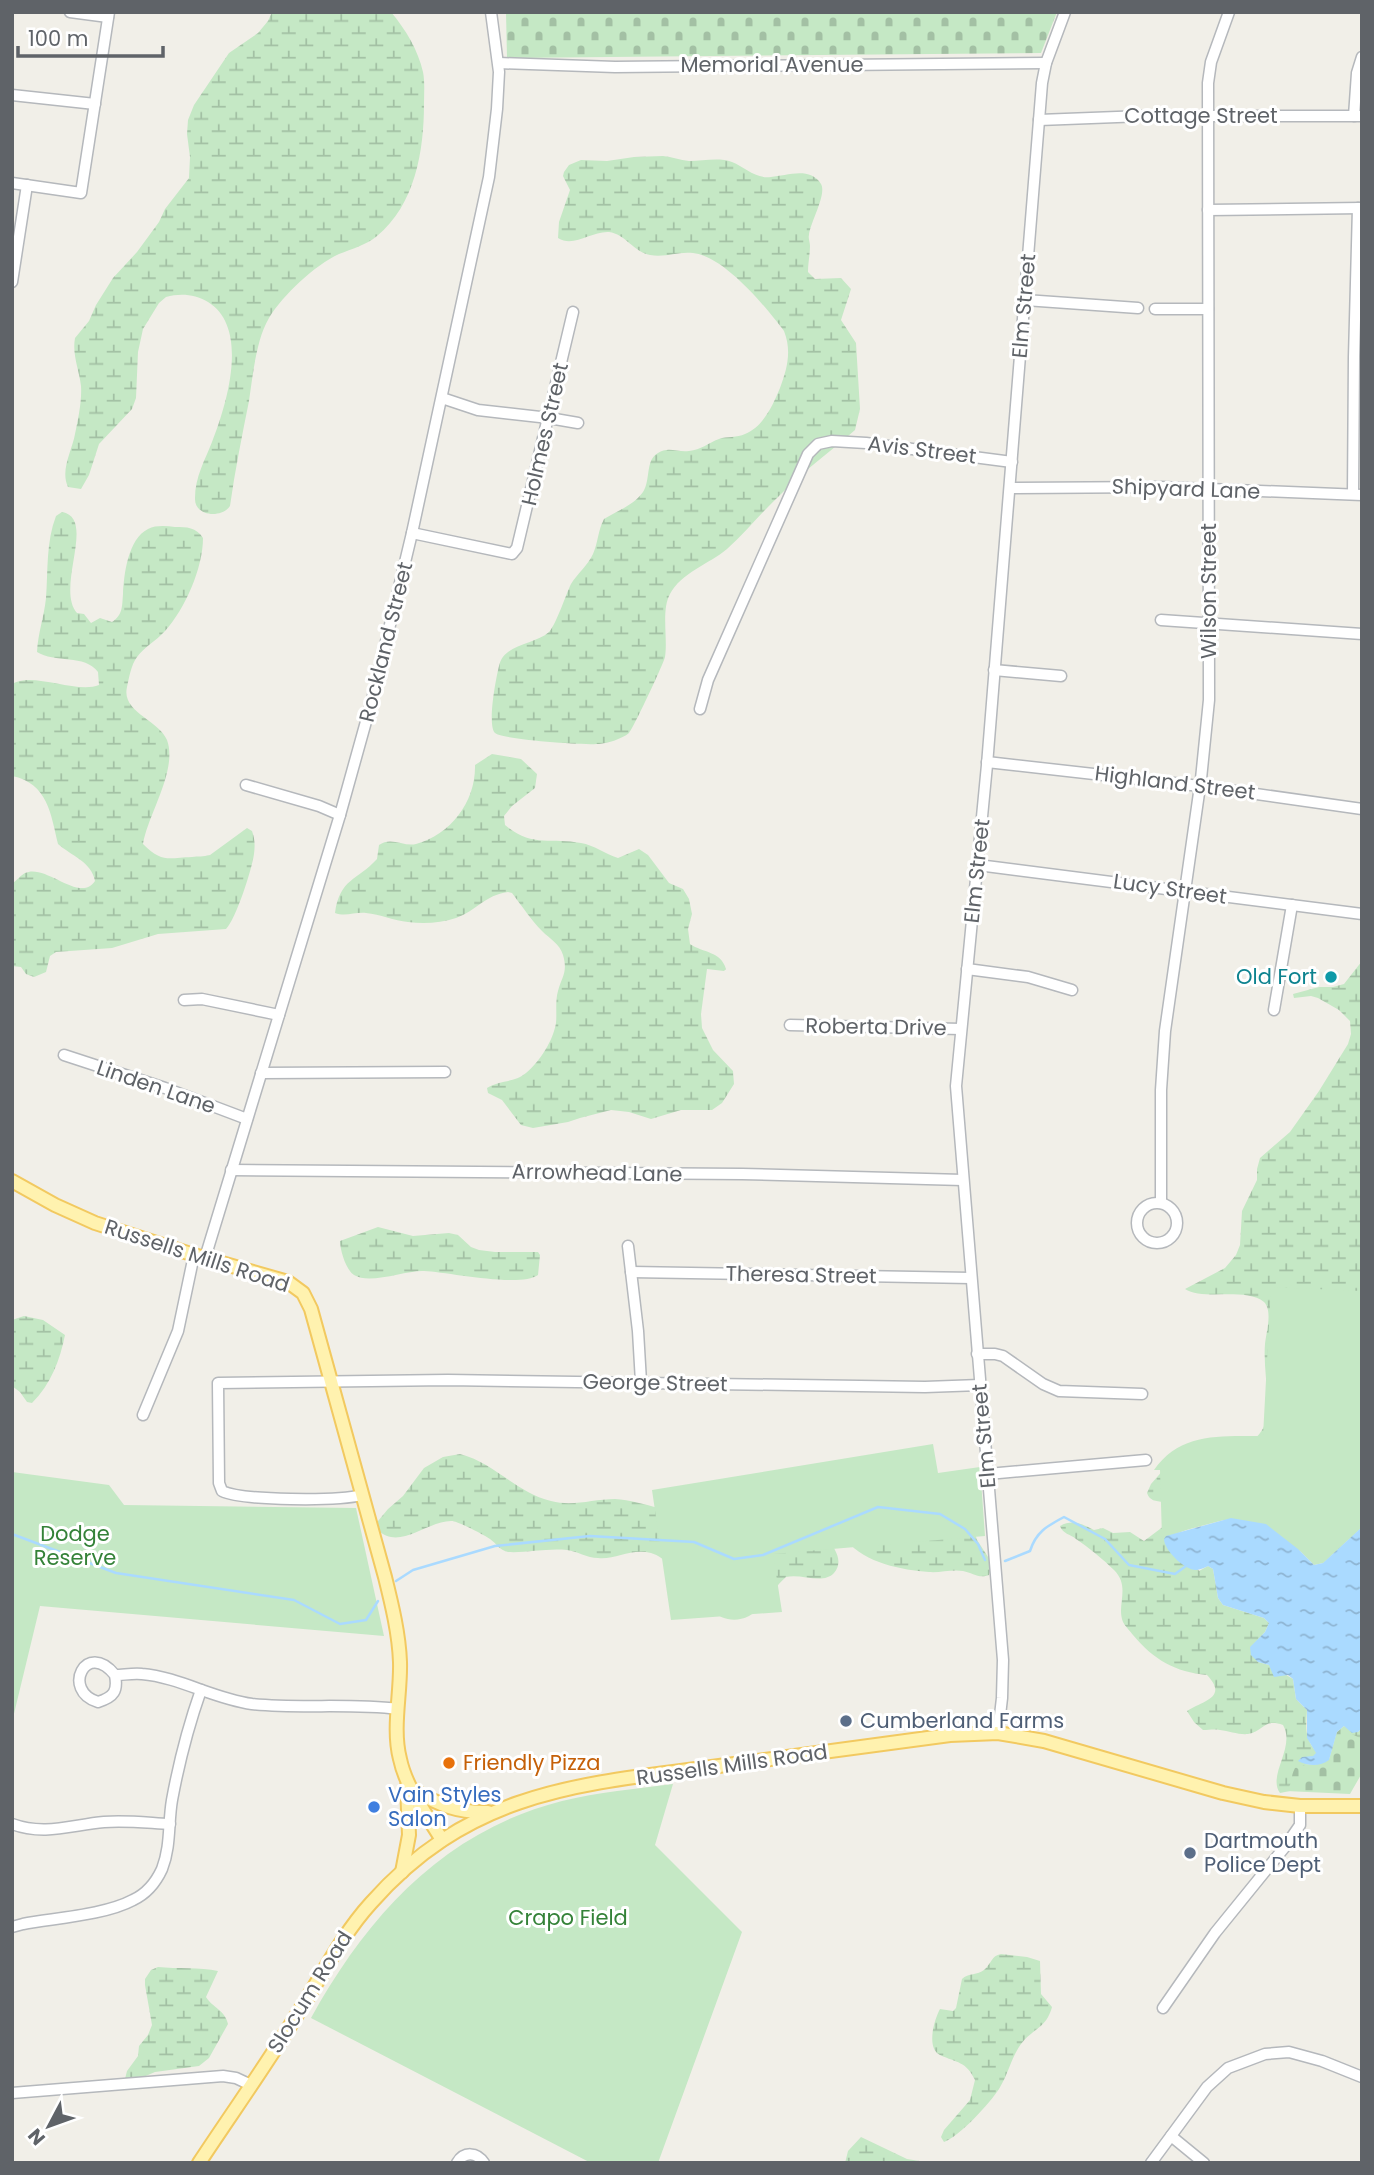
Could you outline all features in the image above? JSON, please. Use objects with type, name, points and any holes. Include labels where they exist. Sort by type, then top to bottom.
[{"type":"main road","name":"Russells Mills Road","points":[[12,1181],[82,1218],[200,1257],[288,1282],[299,1289],[311,1309],[397,1629],[400,1663],[398,1755],[409,1784],[442,1840],[492,1812],[539,1795],[581,1785],[950,1735],[998,1733],[1044,1741],[1223,1793],[1264,1802],[1300,1807],[1362,1806]]},
{"type":"main road","points":[[409,1784],[452,1809],[492,1812]]},
{"type":"main road","points":[[401,1872],[410,1826],[409,1784]]},
{"type":"main road","name":"Slocum Road","points":[[199,2163],[291,2026],[348,1931],[401,1872],[442,1840]]},
{"type":"street","points":[[12,183],[81,193],[109,15],[70,12]]},
{"type":"street","name":"Rockland Street","points":[[143,1415],[178,1331],[200,1257],[231,1170],[340,815],[372,700],[412,533],[489,177],[498,100],[499,63],[491,12]]},
{"type":"street","name":"Elm Street","points":[[998,1733],[1003,1660],[956,1086],[987,762],[1040,120],[1046,63],[1065,12]]},
{"type":"street","name":"Wilson Street","points":[[1161,1203],[1161,1090],[1165,1031],[1200,786],[1209,700],[1207,116],[1211,62],[1229,12]]},
{"type":"street","points":[[1358,116],[1357,73],[1362,57]]},
{"type":"street","name":"Memorial Avenue","points":[[499,63],[615,67],[1046,63]]},
{"type":"street","points":[[12,95],[95,104]]},
{"type":"street","name":"Cottage Street","points":[[1040,120],[1143,116],[1358,116]]},
{"type":"street","points":[[12,282],[27,185]]},
{"type":"street","points":[[1208,210],[1360,208],[1354,357],[1357,494]]},
{"type":"street","points":[[1025,300],[1138,308]]},
{"type":"street","points":[[1155,309],[1208,309]]},
{"type":"street","name":"Holmes Street","points":[[412,533],[512,554],[517,548],[573,312]]},
{"type":"street","points":[[442,398],[478,410],[578,423]]},
{"type":"street","name":"Avis Street","points":[[701,709],[708,680],[808,454],[818,444],[832,441],[866,443],[1012,462]]},
{"type":"street","name":"Shipyard Lane","points":[[1010,488],[1111,486],[1357,494]]},
{"type":"street","points":[[1161,620],[1362,634]]},
{"type":"street","points":[[994,670],[1061,676]]},
{"type":"street","name":"Highland Street","points":[[987,762],[1200,786],[1362,809]]},
{"type":"street","points":[[246,785],[340,815]]},
{"type":"street","name":"Lucy Street","points":[[978,865],[1362,914]]},
{"type":"street","points":[[1273,1010],[1292,905]]},
{"type":"street","points":[[967,969],[1028,977],[1072,990]]},
{"type":"street","points":[[184,1000],[202,999],[279,1015]]},
{"type":"street","name":"Roberta Drive","points":[[790,1025],[961,1028]]},
{"type":"street","name":"Linden Lane","points":[[64,1055],[165,1088],[247,1119]]},
{"type":"street","points":[[261,1073],[445,1072]]},
{"type":"street","name":"Arrowhead Lane","points":[[231,1170],[742,1174],[963,1180]]},
{"type":"street","points":[[1161,1203],[1172,1209],[1176,1227],[1174,1233],[1165,1241],[1152,1241],[1141,1234],[1138,1228],[1139,1215],[1148,1205],[1161,1203]]},
{"type":"street","points":[[628,1246],[641,1382]]},
{"type":"street","name":"Theresa Street","points":[[631,1272],[971,1278]]},
{"type":"street","points":[[977,1354],[1003,1356],[1043,1384],[1059,1391],[1142,1394]]},
{"type":"street","name":"George Street","points":[[362,1495],[344,1498],[248,1497],[222,1491],[219,1483],[218,1383],[448,1380],[925,1387],[980,1385]]},
{"type":"street","points":[[988,1474],[1146,1460]]},
{"type":"street","points":[[115,1675],[141,1674],[161,1677],[248,1703],[293,1707],[368,1705],[398,1709]]},
{"type":"street","points":[[12,1927],[116,1907],[135,1900],[150,1888],[161,1871],[168,1850],[172,1804],[185,1737],[201,1690]]},
{"type":"street","points":[[1163,2008],[1215,1933],[1300,1825],[1300,1807]]},
{"type":"street","points":[[12,1824],[41,1831],[107,1822],[170,1824]]},
{"type":"street","points":[[1151,2163],[1207,2087],[1228,2068],[1265,2054],[1289,2052],[1322,2061],[1362,2077]]},
{"type":"street","points":[[12,2093],[223,2076],[251,2085]]},
{"type":"street","points":[[1171,2136],[1204,2163]]},
{"type":"street","points":[[457,2163],[459,2159],[471,2154],[484,2163]]},
{"type":"green space","points":[[272,12],[391,12],[415,48],[424,80],[422,140],[409,193],[390,223],[377,236],[320,265],[291,291],[269,318],[258,347],[230,506],[226,510],[215,514],[203,512],[196,504],[195,490],[224,408],[232,348],[221,314],[208,302],[187,295],[166,297],[159,303],[143,329],[138,352],[136,398],[132,409],[99,444],[89,475],[81,489],[68,487],[66,467],[81,398],[74,350],[75,338],[89,321],[113,278],[137,252],[189,178],[187,134],[188,120],[194,105],[229,53],[258,33]]},
{"type":"green space","points":[[506,12],[1057,12],[1041,53],[507,58]]},
{"type":"green space","points":[[663,156],[689,161],[727,161],[765,177],[798,173],[811,175],[821,184],[822,195],[809,236],[808,272],[815,279],[841,278],[851,289],[841,320],[856,343],[860,409],[855,430],[788,487],[727,549],[688,574],[675,587],[666,608],[665,657],[629,733],[599,744],[501,736],[495,733],[493,728],[492,711],[502,658],[513,649],[543,636],[552,628],[571,584],[593,554],[604,519],[639,497],[645,487],[651,460],[658,453],[666,450],[693,450],[719,439],[751,431],[771,408],[785,374],[788,353],[784,331],[743,284],[718,263],[693,253],[650,255],[609,232],[570,241],[558,238],[559,222],[570,190],[563,176],[569,165],[581,160],[607,161]]},
{"type":"green space","points":[[62,512],[72,517],[76,527],[71,602],[77,613],[84,614],[91,623],[100,618],[112,622],[120,613],[128,558],[141,534],[154,527],[183,527],[194,530],[203,538],[200,562],[186,600],[165,631],[137,657],[127,687],[130,703],[163,733],[169,752],[166,778],[143,844],[155,854],[166,858],[205,856],[247,828],[252,831],[255,848],[243,893],[226,929],[158,934],[112,948],[56,952],[50,956],[46,972],[34,977],[26,974],[21,967],[12,966],[12,884],[25,873],[33,871],[81,888],[89,887],[95,881],[85,864],[58,844],[50,812],[41,793],[24,780],[12,776],[12,684],[31,680],[79,687],[99,685],[98,672],[92,666],[37,652],[46,598],[50,536],[56,516]]},
{"type":"green space","points":[[492,754],[521,759],[537,774],[535,788],[512,806],[504,816],[505,825],[524,837],[586,844],[618,858],[639,849],[648,855],[669,883],[683,889],[689,899],[692,914],[688,929],[690,944],[716,956],[726,969],[707,969],[701,1014],[702,1028],[713,1050],[733,1071],[734,1084],[722,1103],[712,1110],[681,1110],[651,1119],[611,1110],[533,1128],[521,1125],[502,1100],[488,1093],[487,1088],[521,1076],[541,1057],[556,1023],[557,995],[565,966],[560,948],[538,927],[512,893],[493,896],[463,915],[438,922],[414,923],[371,914],[335,913],[345,886],[377,859],[379,845],[388,841],[416,844],[440,833],[450,825],[459,815],[471,791],[475,765]]},
{"type":"green space","points":[[1362,961],[1362,1527],[1323,1563],[1241,1520],[1216,1521],[1176,1534],[1199,1571],[1208,1566],[1213,1569],[1218,1598],[1223,1605],[1264,1618],[1269,1623],[1265,1632],[1251,1647],[1258,1662],[1269,1665],[1293,1679],[1296,1699],[1307,1710],[1308,1737],[1317,1753],[1305,1764],[1318,1765],[1329,1760],[1337,1732],[1344,1726],[1358,1732],[1362,1728],[1362,1763],[1280,1793],[1277,1778],[1286,1742],[1283,1725],[1272,1723],[1245,1734],[1203,1730],[1194,1722],[1187,1711],[1211,1698],[1215,1689],[1213,1683],[1207,1675],[1175,1668],[1157,1658],[1141,1644],[1121,1616],[1122,1583],[1119,1576],[1060,1526],[1073,1523],[1094,1530],[1103,1528],[1113,1533],[1130,1532],[1144,1541],[1164,1526],[1164,1502],[1153,1500],[1147,1493],[1165,1468],[1256,1438],[1262,1429],[1267,1410],[1267,1306],[1264,1302],[1246,1295],[1202,1294],[1185,1289],[1225,1268],[1236,1255],[1240,1245],[1242,1211],[1257,1180],[1260,1158],[1290,1132],[1348,1044],[1351,1034],[1350,1021],[1339,1010],[1318,998],[1294,998],[1293,994],[1344,984]]},
{"type":"green space","points":[[378,1227],[413,1236],[449,1233],[458,1235],[471,1247],[479,1250],[538,1252],[538,1275],[529,1279],[500,1280],[416,1271],[378,1278],[361,1278],[348,1269],[340,1241]]},
{"type":"green space","points":[[1271,1287],[1362,1291],[1362,1527],[1323,1563],[1314,1565],[1298,1549],[1244,1519],[1231,1518],[1162,1538],[1160,1470],[1154,1470],[1164,1458],[1176,1449],[1202,1439],[1263,1436]]},
{"type":"green space","points":[[24,1316],[43,1320],[65,1335],[54,1371],[32,1403],[27,1402],[12,1386],[12,1320]]},
{"type":"green space","points":[[933,1444],[938,1473],[980,1467],[985,1536],[773,1554],[782,1612],[671,1620],[652,1490]]},
{"type":"green space","points":[[460,1454],[484,1464],[538,1497],[559,1503],[615,1499],[658,1508],[970,1516],[977,1540],[992,1563],[989,1575],[982,1576],[963,1571],[907,1569],[874,1560],[847,1541],[828,1538],[838,1560],[834,1573],[824,1578],[786,1577],[755,1612],[734,1620],[720,1616],[708,1608],[663,1559],[651,1553],[637,1552],[604,1558],[567,1550],[508,1552],[482,1534],[454,1521],[442,1522],[404,1536],[386,1536],[378,1530],[378,1521],[403,1496],[424,1468],[443,1457]]},
{"type":"green space","name":"Dodge Reserve","points":[[12,1472],[109,1485],[124,1505],[356,1508],[384,1636],[40,1606],[12,1722]]},
{"type":"green space","points":[[1341,1729],[1362,1739],[1362,1773],[1350,1794],[1286,1791],[1295,1768],[1329,1760],[1337,1732]]},
{"type":"green space","name":"Crapo Field","points":[[673,1784],[655,1845],[742,1932],[658,2163],[591,2163],[311,2018],[333,1980],[384,1912],[414,1882],[481,1833],[520,1815],[562,1801]]},
{"type":"green space","points":[[1001,1954],[1040,1961],[1041,1994],[1052,2007],[1043,2024],[1021,2044],[995,2095],[966,2127],[944,2142],[941,2137],[944,2130],[970,2100],[975,2080],[964,2066],[936,2051],[932,2040],[935,2020],[940,2009],[953,2011],[956,2008],[962,1979],[982,1972],[995,1956]]},
{"type":"green space","points":[[158,1967],[218,1971],[206,1997],[224,2015],[228,2024],[209,2058],[199,2066],[155,2072],[134,2081],[125,2079],[127,2071],[138,2056],[139,2046],[152,2025],[145,1979],[151,1970]]},
{"type":"green space","points":[[861,2137],[907,2159],[932,2163],[845,2163],[848,2151]]},
{"type":"water","points":[[1231,1518],[1266,1524],[1314,1565],[1323,1563],[1362,1527],[1362,1728],[1352,1733],[1344,1726],[1337,1732],[1329,1760],[1322,1764],[1310,1765],[1298,1761],[1316,1753],[1307,1738],[1307,1710],[1296,1699],[1293,1679],[1288,1675],[1274,1677],[1269,1665],[1258,1662],[1251,1655],[1250,1647],[1265,1632],[1269,1623],[1264,1618],[1223,1605],[1218,1598],[1213,1569],[1208,1566],[1197,1570],[1181,1564],[1165,1544],[1166,1536]]},
{"type":"waterway","points":[[396,1581],[413,1570],[495,1546],[590,1536],[694,1542],[734,1559],[763,1555],[878,1507],[940,1514],[965,1529],[978,1544],[985,1560]]},
{"type":"waterway","points":[[1005,1561],[1030,1551],[1043,1530],[1064,1517],[1105,1539],[1129,1565],[1175,1574],[1186,1566]]},
{"type":"waterway","points":[[12,1534],[116,1573],[294,1600],[340,1624],[366,1620],[378,1601]]},
{"type":"place","name":"Old Fort","points":[[1331,977]]},
{"type":"place","name":"Cumberland Farms","points":[[846,1721]]},
{"type":"place","name":"Friendly Pizza","points":[[449,1763]]},
{"type":"place","name":"Vain Styles Salon","points":[[374,1807]]},
{"type":"place","name":"Dartmouth Police Dept","points":[[1190,1853]]}]
